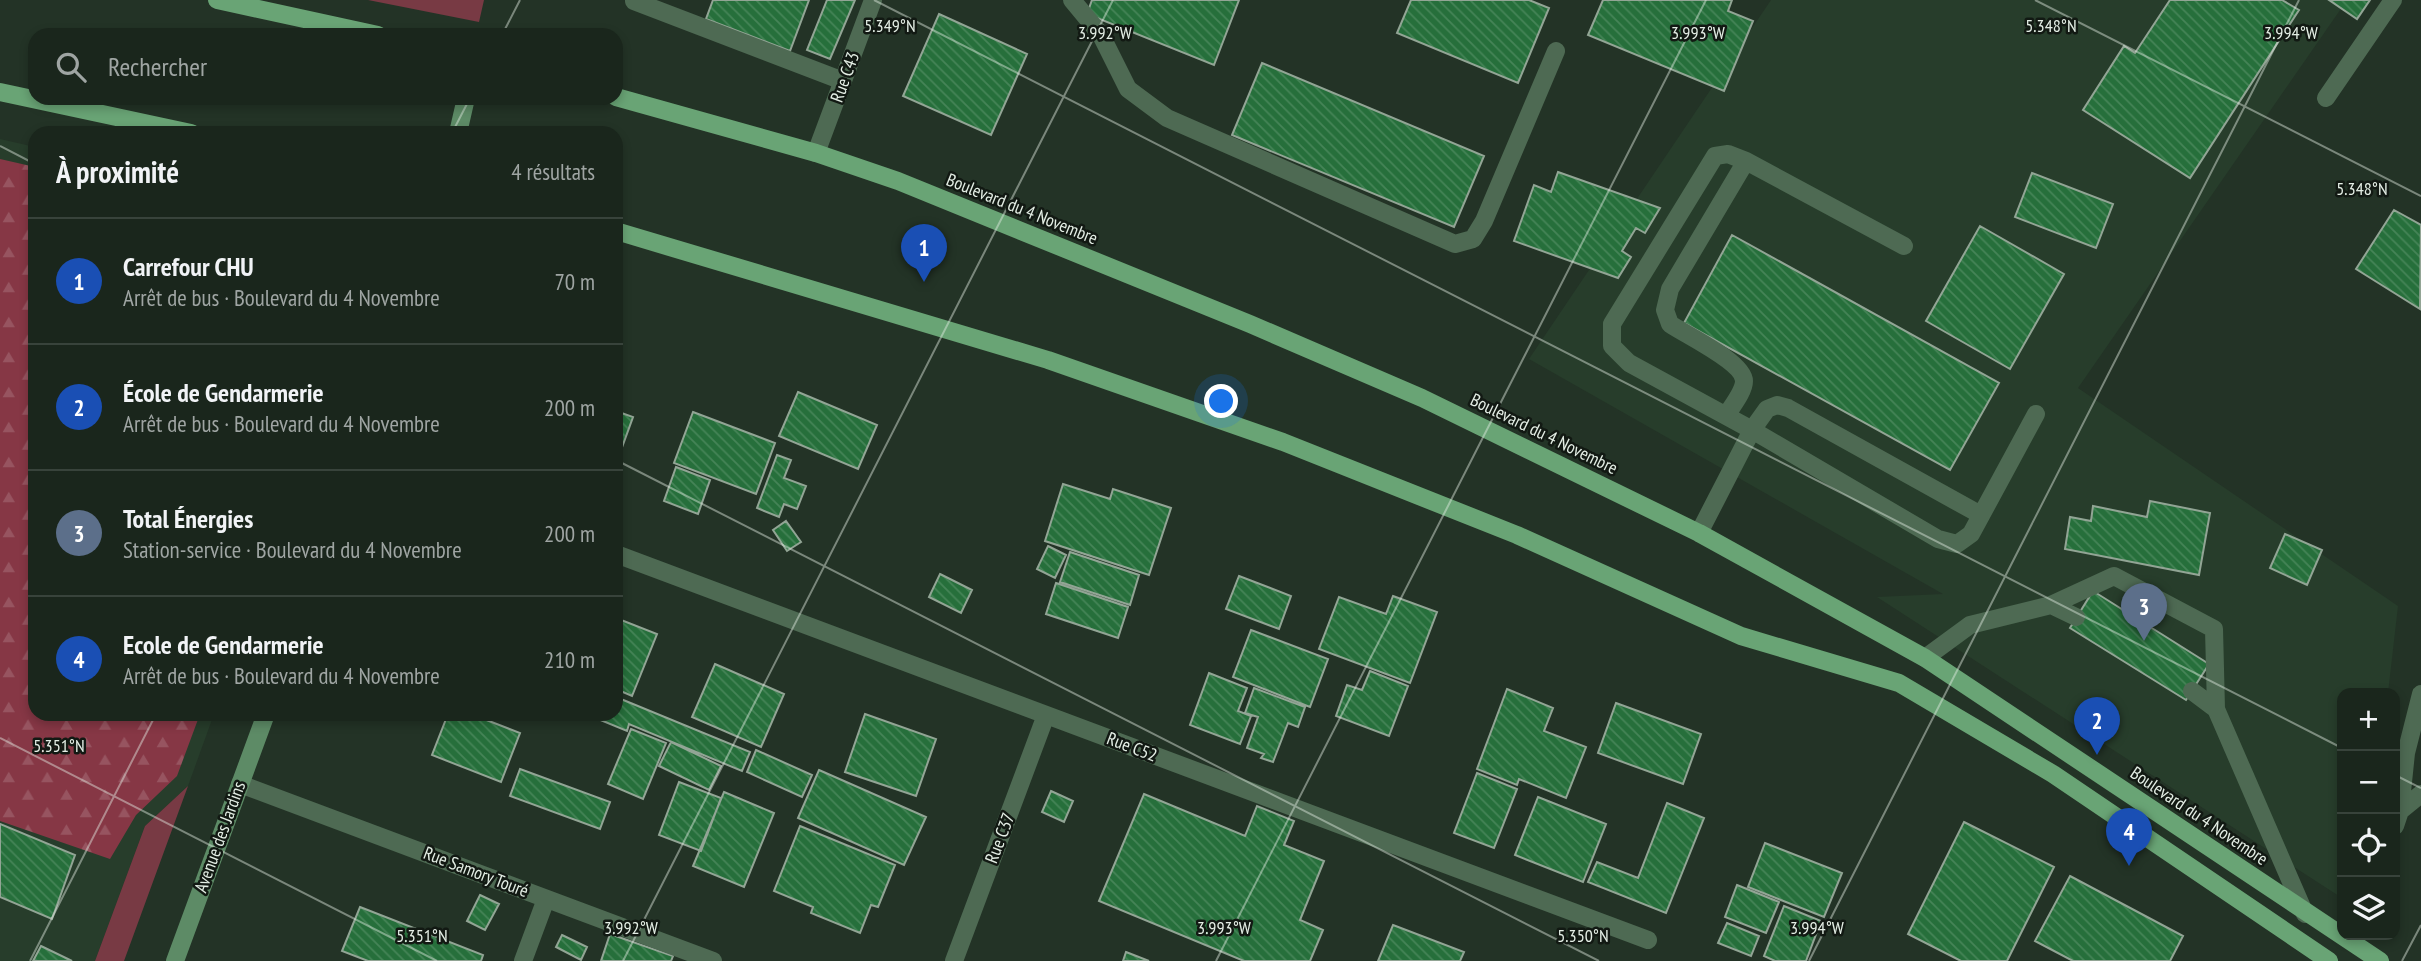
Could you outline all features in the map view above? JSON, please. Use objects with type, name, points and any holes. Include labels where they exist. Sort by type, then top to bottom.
[{"type":"main road","points":[[217,0],[346,28]]},
{"type":"main road","points":[[0,92],[28,98]]},
{"type":"main road","name":"Boulevard du 4 Novembre","points":[[623,99],[816,153],[898,181],[1250,324],[1422,398],[1699,533],[1925,658],[2305,914],[2337,932]]},
{"type":"main road","points":[[61,105],[158,126]]},
{"type":"main road","points":[[460,126],[464,105]]},
{"type":"main road","points":[[623,233],[1048,360],[1283,442],[1517,536],[1741,636],[1899,683],[2053,774],[2329,961]]},
{"type":"main road","name":"Avenue des Jardins","points":[[175,961],[263,721]]},
{"type":"main road","name":"Boulevard du 4 Novembre","points":[[2350,940],[2379,961]]},
{"type":"street","name":"Rue C43","points":[[816,153],[873,0]]},
{"type":"street","points":[[1072,0],[1101,35],[1128,89],[1167,118],[1455,244],[1473,239],[1484,221],[1556,51]]},
{"type":"street","points":[[2326,98],[2393,0]]},
{"type":"street","points":[[634,1],[843,81]]},
{"type":"street","points":[[1904,246],[1746,161],[1728,154],[1716,156],[1612,324],[1612,346],[1629,363],[1752,430],[1938,539],[1957,544],[1971,534],[2036,414]]},
{"type":"street","points":[[1726,416],[1743,386],[1744,380],[1738,366],[1670,324],[1665,310],[1670,289],[1746,161]]},
{"type":"street","points":[[1699,533],[1752,430],[1767,409],[1777,405],[1788,408],[1981,515]]},
{"type":"street","name":"Rue C52","points":[[623,557],[1648,940]]},
{"type":"street","points":[[1925,658],[1970,625],[2050,605],[2114,576],[2214,629],[2216,709],[2305,914]]},
{"type":"street","points":[[2050,605],[2076,617]]},
{"type":"street","points":[[2192,691],[2216,709]]},
{"type":"street","points":[[2398,814],[2406,753],[2421,694]]},
{"type":"street","name":"Rue C37","points":[[954,961],[1046,715]]},
{"type":"street","name":"Rue Samory Touré","points":[[240,784],[713,961]]},
{"type":"street","points":[[2400,815],[2421,794]]},
{"type":"street","points":[[523,961],[546,898]]},
{"type":"shaded area","points":[[368,0],[484,0],[479,22]]},
{"type":"shaded area","points":[[1771,0],[2347,0],[2078,388],[2398,606],[2389,688],[2337,688],[2337,895],[1877,597],[1943,594],[1529,359]]},
{"type":"shaded area","points":[[0,139],[28,145],[28,721],[211,721],[188,786],[145,826],[95,961],[0,961]]},
{"type":"shaded area","points":[[188,786],[124,961],[95,961],[145,826]]},
{"type":"green space","points":[[0,159],[28,165],[28,721],[197,721],[177,776],[136,815],[110,859],[0,821]]},
{"type":"building","points":[[713,0],[809,0],[790,51],[706,19]]},
{"type":"building","points":[[827,0],[855,0],[830,59],[807,50]]},
{"type":"building","points":[[1092,0],[1239,0],[1214,65],[1087,14]]},
{"type":"building","points":[[1411,0],[1529,0],[1549,8],[1518,83],[1397,33]]},
{"type":"building","points":[[1603,0],[1732,0],[1728,11],[1753,21],[1724,91],[1588,35]]},
{"type":"building","points":[[2170,0],[2282,0],[2299,10],[2190,178],[2083,110],[2124,46],[2135,53]]},
{"type":"building","points":[[2329,0],[2370,0],[2357,19]]},
{"type":"building","points":[[939,14],[1027,54],[991,135],[903,96]]},
{"type":"building","points":[[1262,63],[1484,156],[1454,227],[1232,135]]},
{"type":"building","points":[[1558,172],[1660,208],[1645,233],[1636,228],[1622,251],[1631,257],[1618,278],[1514,241],[1534,185],[1551,192]]},
{"type":"building","points":[[2032,173],[2113,204],[2096,248],[2015,217]]},
{"type":"building","points":[[2394,210],[2421,225],[2420,309],[2356,269]]},
{"type":"building","points":[[1980,226],[2064,274],[2010,369],[1926,321]]},
{"type":"building","points":[[1732,235],[1999,383],[1950,470],[1684,323]]},
{"type":"building","points":[[798,392],[877,425],[858,469],[779,436]]},
{"type":"building","points":[[693,412],[775,443],[756,494],[674,463]]},
{"type":"building","points":[[623,413],[633,417],[623,445]]},
{"type":"building","points":[[777,455],[791,460],[784,478],[806,486],[797,509],[784,504],[779,517],[757,508]]},
{"type":"building","points":[[676,467],[710,480],[698,514],[664,501]]},
{"type":"building","points":[[1063,484],[1110,499],[1113,489],[1171,508],[1149,575],[1045,541]]},
{"type":"building","points":[[2150,501],[2210,513],[2199,575],[2065,549],[2070,517],[2091,521],[2093,506],[2147,517]]},
{"type":"building","points":[[786,521],[801,542],[787,551],[773,530]]},
{"type":"building","points":[[2285,534],[2322,550],[2307,585],[2270,568]]},
{"type":"building","points":[[1048,546],[1066,555],[1055,578],[1037,569]]},
{"type":"building","points":[[1070,552],[1139,575],[1130,605],[1060,582]]},
{"type":"building","points":[[940,574],[972,590],[961,613],[929,597]]},
{"type":"building","points":[[1239,576],[1291,596],[1279,629],[1226,609]]},
{"type":"building","points":[[1056,583],[1128,607],[1118,638],[1046,614]]},
{"type":"building","points":[[2093,591],[2209,664],[2186,700],[2070,628]]},
{"type":"building","points":[[1393,596],[1437,612],[1410,683],[1319,649],[1339,597],[1386,614]]},
{"type":"building","points":[[623,621],[657,634],[632,696],[623,692]]},
{"type":"building","points":[[1251,630],[1328,659],[1310,707],[1233,677]]},
{"type":"building","points":[[715,664],[784,694],[761,747],[692,717]]},
{"type":"building","points":[[1370,671],[1408,686],[1389,736],[1336,716],[1347,685],[1362,690]]},
{"type":"building","points":[[1209,673],[1247,688],[1238,711],[1251,716],[1240,744],[1190,725]]},
{"type":"building","points":[[1254,688],[1305,707],[1298,727],[1288,723],[1273,762],[1261,758],[1264,754],[1247,748],[1258,717],[1245,713]]},
{"type":"building","points":[[1507,689],[1553,708],[1544,731],[1586,747],[1566,798],[1519,779],[1517,785],[1477,769]]},
{"type":"building","points":[[623,700],[750,752],[742,771],[629,724],[627,731],[603,721],[623,721]]},
{"type":"building","points":[[1616,703],[1701,734],[1683,784],[1598,753]]},
{"type":"building","points":[[865,714],[936,739],[916,796],[845,772]]},
{"type":"building","points":[[445,721],[489,721],[520,733],[501,782],[432,755]]},
{"type":"building","points":[[631,729],[666,743],[643,799],[608,784]]},
{"type":"building","points":[[671,742],[721,766],[709,790],[659,766]]},
{"type":"building","points":[[756,750],[812,775],[802,797],[747,772]]},
{"type":"building","points":[[520,769],[610,802],[600,829],[510,796]]},
{"type":"building","points":[[819,770],[926,817],[904,865],[798,818]]},
{"type":"building","points":[[1477,773],[1517,789],[1494,848],[1454,833]]},
{"type":"building","points":[[679,782],[721,798],[701,851],[659,835]]},
{"type":"building","points":[[1051,791],[1073,801],[1064,822],[1042,812]]},
{"type":"building","points":[[724,792],[774,813],[744,887],[693,866]]},
{"type":"building","points":[[1144,794],[1245,836],[1257,806],[1294,821],[1284,845],[1324,861],[1300,920],[1323,930],[1310,961],[1244,961],[1099,901]]},
{"type":"building","points":[[1538,797],[1606,824],[1583,882],[1515,855]]},
{"type":"building","points":[[1667,803],[1704,818],[1666,913],[1588,882],[1597,862],[1638,878]]},
{"type":"building","points":[[1964,822],[2054,867],[2007,961],[1961,961],[1908,934]]},
{"type":"building","points":[[0,824],[75,855],[52,919],[0,897]]},
{"type":"building","points":[[800,826],[895,865],[878,907],[871,905],[860,933],[811,913],[813,907],[774,891]]},
{"type":"building","points":[[1765,843],[1842,873],[1824,917],[1748,887]]},
{"type":"building","points":[[2070,876],[2183,936],[2170,961],[2073,961],[2035,941]]},
{"type":"building","points":[[1737,885],[1779,902],[1766,933],[1725,917]]},
{"type":"building","points":[[480,895],[499,904],[485,930],[467,921]]},
{"type":"building","points":[[1784,906],[1821,921],[1806,961],[1775,961],[1764,956]]},
{"type":"building","points":[[360,907],[483,955],[481,961],[368,961],[342,951]]},
{"type":"building","points":[[1727,923],[1759,936],[1751,956],[1718,943]]},
{"type":"building","points":[[1393,925],[1464,952],[1460,961],[1378,961]]},
{"type":"building","points":[[610,934],[673,956],[671,961],[601,961]]},
{"type":"building","points":[[562,935],[587,947],[581,960],[556,947]]},
{"type":"building","points":[[41,946],[72,961],[33,961]]},
{"type":"building","points":[[1126,952],[1149,961],[1123,961]]},
{"type":"place","name":"Carrefour CHU","points":[[924,282]]},
{"type":"place","name":"Total Énergies","points":[[2144,641]]},
{"type":"place","name":"École de Gendarmerie","points":[[2097,755]]},
{"type":"place","name":"Ecole de Gendarmerie","points":[[2129,866]]}]
